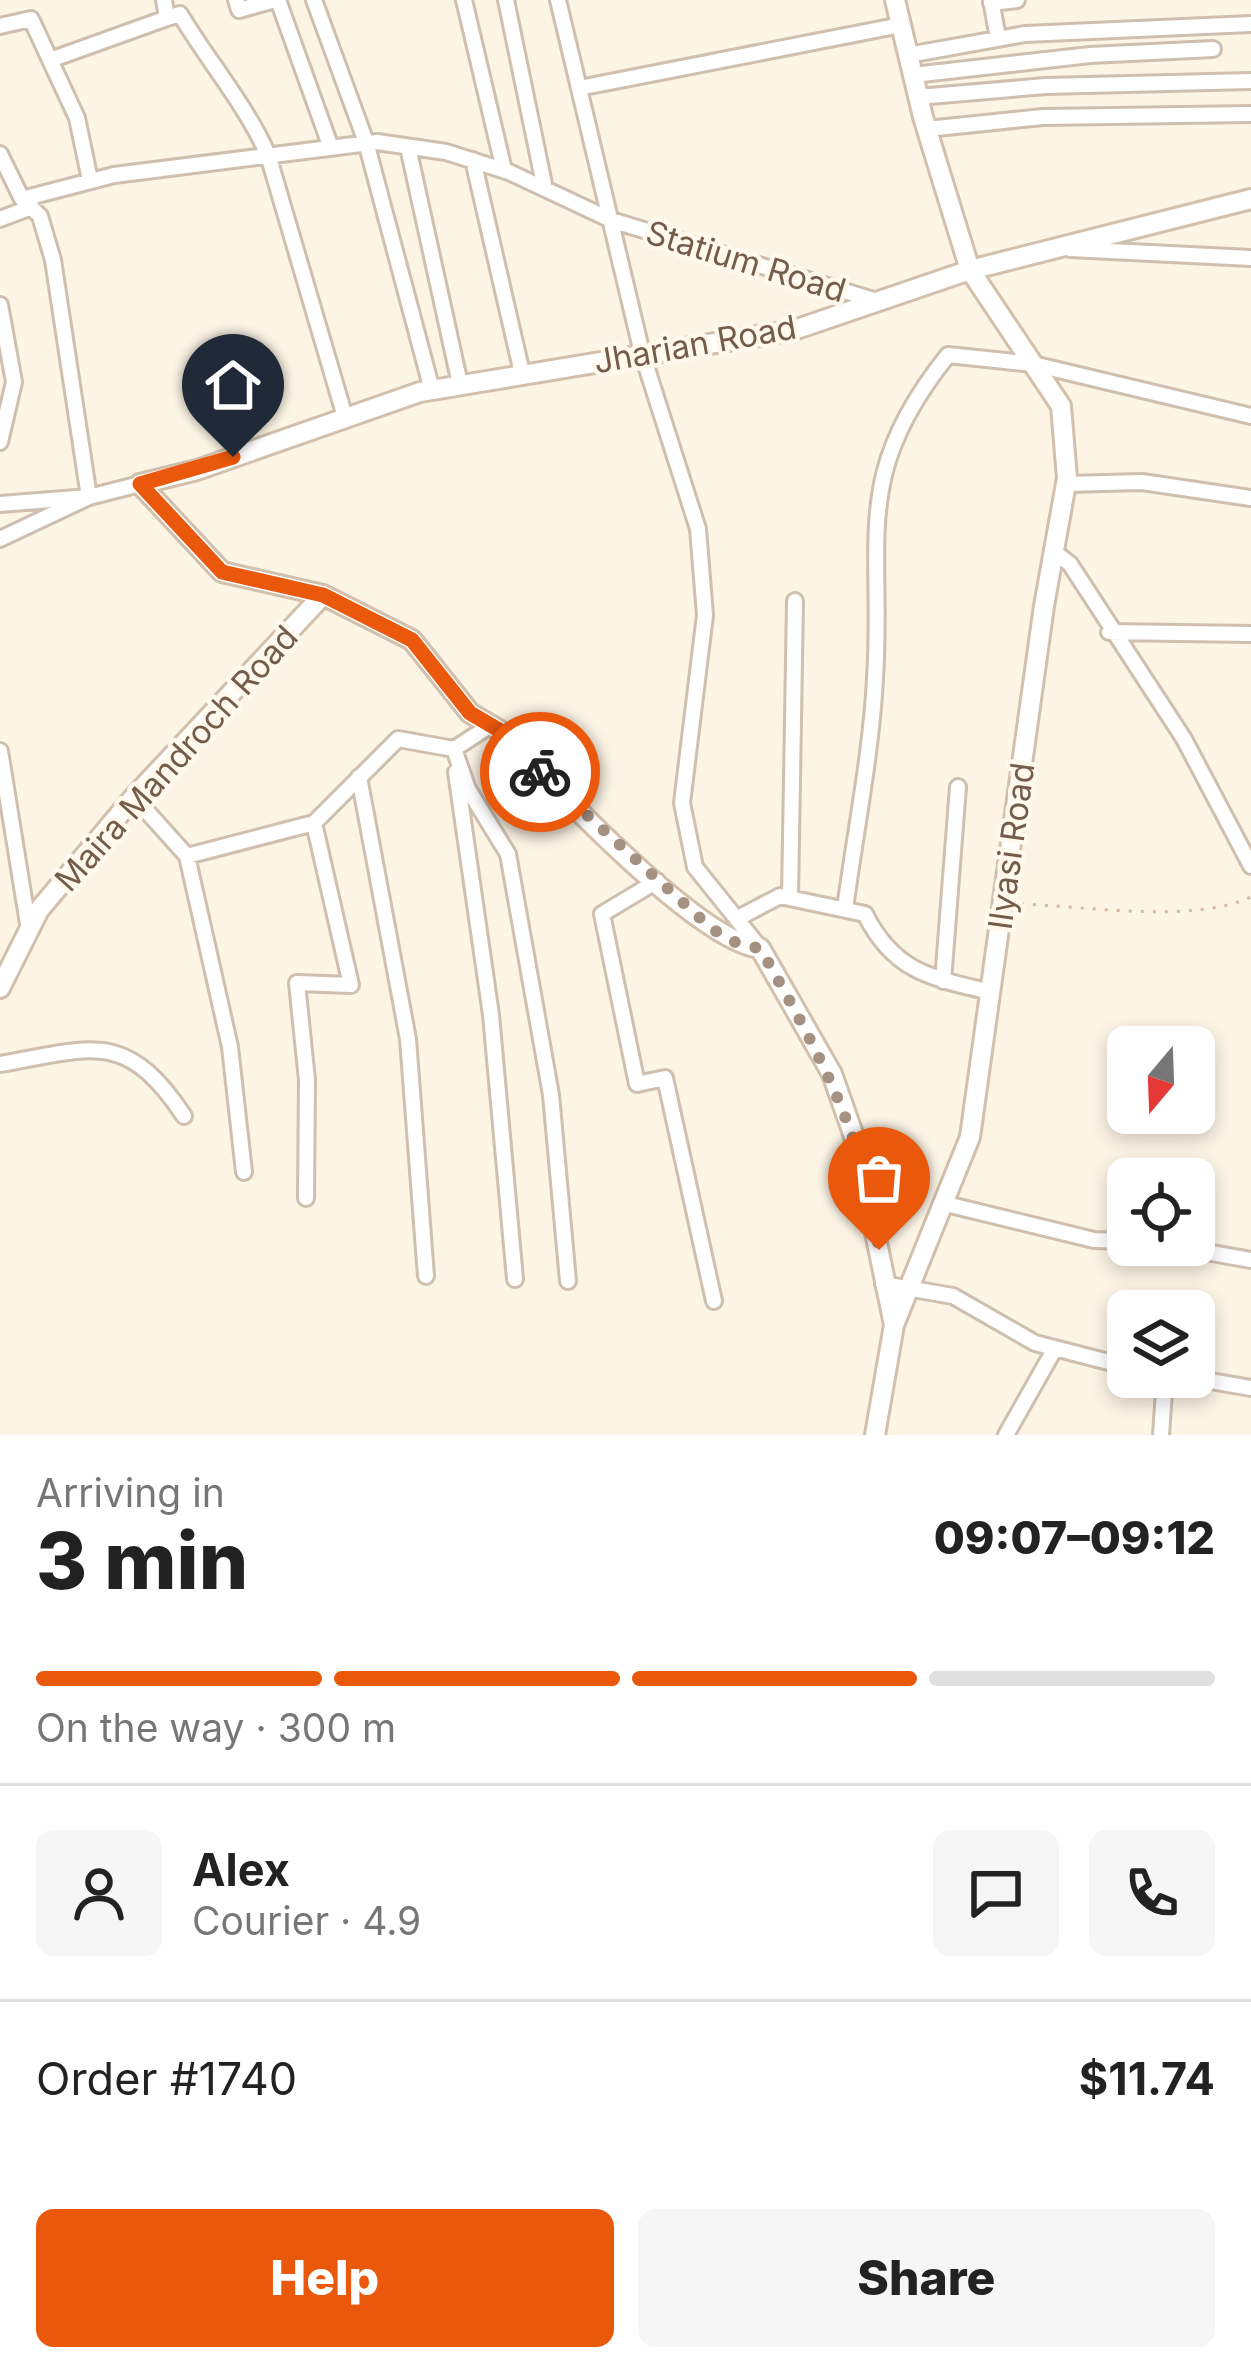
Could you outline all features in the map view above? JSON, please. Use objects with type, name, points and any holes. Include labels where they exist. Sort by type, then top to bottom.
[{"type":"street","points":[[164,0],[167,18]]},
{"type":"street","points":[[236,0],[239,10],[277,0],[329,145]]},
{"type":"street","points":[[314,0],[366,142],[432,390]]},
{"type":"street","points":[[464,0],[505,170]]},
{"type":"street","points":[[506,0],[544,189]]},
{"type":"street","points":[[560,0],[642,353],[673,464],[698,529],[703,570],[695,725],[682,803],[695,867],[760,948],[838,1092],[875,1217],[883,1284],[894,1324]]},
{"type":"street","name":"Ilyasi Road","points":[[875,1435],[894,1324],[970,1137],[1052,550],[1066,484],[1060,406],[970,270],[918,97],[896,0]]},
{"type":"street","points":[[998,38],[991,2],[1017,0]]},
{"type":"street","points":[[50,60],[180,14],[219,81],[253,122],[268,155],[345,417]]},
{"type":"street","points":[[0,26],[31,19],[77,118],[90,180]]},
{"type":"street","points":[[911,65],[998,38],[1153,25],[1251,24]]},
{"type":"street","points":[[579,88],[901,25]]},
{"type":"street","points":[[911,65],[1213,50]]},
{"type":"street","points":[[918,97],[1046,86],[1251,81]]},
{"type":"street","points":[[927,129],[1043,117],[1251,114]]},
{"type":"street","name":"Statium Road","points":[[0,220],[27,203],[90,180],[366,142],[473,160],[611,220],[882,303]]},
{"type":"street","points":[[408,147],[460,385]]},
{"type":"street","points":[[0,154],[27,203],[40,216],[56,279],[89,497]]},
{"type":"street","points":[[473,160],[522,373]]},
{"type":"street","name":"Jharian Road","points":[[140,484],[197,470],[432,390],[794,330],[970,270],[1251,200]]},
{"type":"street","points":[[1059,248],[1251,259]]},
{"type":"street","points":[[0,305],[14,382],[0,442]]},
{"type":"street","points":[[844,909],[875,678],[876,505],[883,464],[914,398],[948,356],[1033,364],[1251,416]]},
{"type":"street","points":[[1066,484],[1142,482],[1251,498]]},
{"type":"street","points":[[0,504],[89,497],[140,484],[222,572],[323,595],[412,640],[470,713],[491,725],[657,880],[728,940],[760,948]]},
{"type":"street","points":[[0,539],[89,497]]},
{"type":"street","points":[[1052,550],[1070,564],[1109,632],[1184,739],[1251,866]]},
{"type":"street","name":"Maira Mandroch Road","points":[[0,988],[39,910],[134,797],[323,595]]},
{"type":"street","points":[[790,898],[795,601]]},
{"type":"street","points":[[1109,632],[1251,634]]},
{"type":"street","points":[[187,856],[314,823],[398,739],[454,749],[491,725]]},
{"type":"street","points":[[454,749],[490,1015],[515,1279]]},
{"type":"street","points":[[454,749],[468,789],[508,854],[551,1095],[568,1281]]},
{"type":"street","points":[[0,751],[29,930]]},
{"type":"street","points":[[359,778],[408,1039],[426,1276]]},
{"type":"street","points":[[943,981],[958,788]]},
{"type":"street","points":[[134,797],[187,856],[230,1046],[244,1172]]},
{"type":"street","points":[[306,1198],[307,1080],[297,983],[351,986],[314,823]]},
{"type":"street","points":[[657,880],[602,914],[637,1084],[665,1078],[714,1301]]},
{"type":"street","points":[[738,918],[780,896],[865,914],[881,945],[909,968],[991,992]]},
{"type":"street","points":[[0,1064],[96,1048],[125,1055],[156,1074],[184,1116]]},
{"type":"street","points":[[946,1204],[1107,1240]]},
{"type":"street","points":[[1215,1254],[1251,1260]]},
{"type":"street","points":[[883,1284],[953,1296],[1054,1350],[1107,1362]]},
{"type":"street","points":[[1006,1435],[1054,1350]]},
{"type":"street","points":[[1215,1382],[1251,1388]]},
{"type":"street","points":[[1161,1435],[1164,1398]]},
{"type":"path","points":[[1002,903],[1168,910],[1232,905],[1251,897]]},
{"type":"way so far","points":[[540,772],[712,929],[742,946],[760,948],[832,1074],[857,1145],[879,1250]]},
{"type":"route","points":[[233,457],[140,484],[222,572],[323,595],[412,640],[470,713],[499,730],[540,772]]}]
